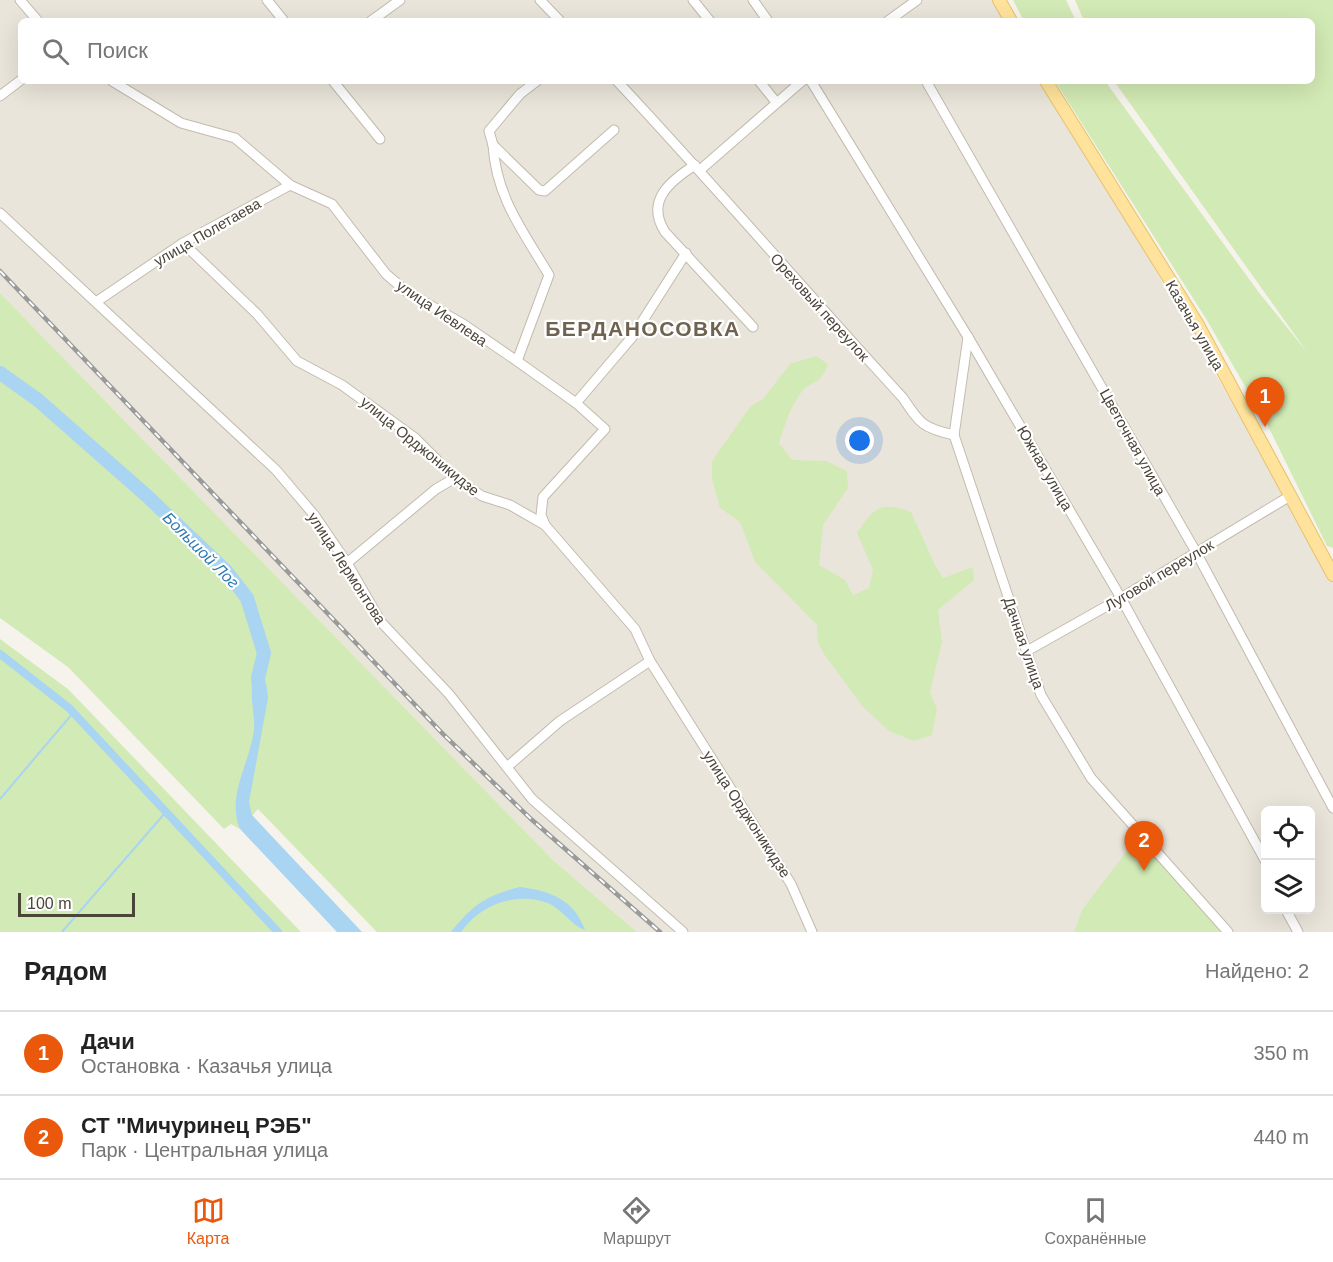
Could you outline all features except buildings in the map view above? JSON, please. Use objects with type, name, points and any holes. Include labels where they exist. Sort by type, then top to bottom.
[{"type":"main road","points":[[999,0],[1009,18]]},
{"type":"main road","name":"Казачья улица","points":[[1048,84],[1198,325],[1333,575]]},
{"type":"street","points":[[20,0],[35,18]]},
{"type":"street","points":[[267,0],[282,18]]},
{"type":"street","points":[[375,18],[399,0]]},
{"type":"street","points":[[540,0],[557,18]]},
{"type":"street","points":[[693,0],[708,18]]},
{"type":"street","points":[[753,0],[766,18]]},
{"type":"street","points":[[893,18],[917,0]]},
{"type":"street","points":[[0,96],[18,82]]},
{"type":"street","name":"улица Иевлева","points":[[117,84],[181,123],[197,129],[224,132],[235,138],[290,185],[332,204],[386,274],[407,292],[463,324],[494,348],[517,361],[576,403],[605,429],[543,497],[541,514],[545,525]]},
{"type":"street","points":[[335,84],[380,139]]},
{"type":"street","points":[[517,361],[549,275],[507,205],[494,172],[493,146],[489,131],[520,94],[533,84]]},
{"type":"street","name":"Ореховый переулок","points":[[620,84],[698,167],[781,264],[903,398],[917,420],[927,428],[954,435]]},
{"type":"street","points":[[761,84],[776,102]]},
{"type":"street","points":[[753,327],[664,232],[656,218],[656,207],[665,190],[698,167],[798,84]]},
{"type":"street","name":"Южная улица","points":[[813,84],[968,337],[1121,598],[1265,860]]},
{"type":"street","name":"Цветочная улица","points":[[928,84],[1196,552],[1333,808]]},
{"type":"street","points":[[493,146],[539,190],[545,191],[614,130]]},
{"type":"street","name":"улица Полетаева","points":[[96,302],[183,243],[290,185]]},
{"type":"street","name":"улица Лермонтова","points":[[0,213],[276,470],[315,516],[347,563],[381,622],[449,694],[532,799],[683,932]]},
{"type":"street","name":"улица Орджоникидзе","points":[[183,243],[256,314],[297,361],[342,385],[415,438],[455,478],[482,496],[510,505],[545,525],[635,629],[650,661],[791,884],[812,932]]},
{"type":"street","points":[[576,403],[633,336],[686,253]]},
{"type":"street","points":[[954,435],[968,337]]},
{"type":"street","name":"Дачная улица","points":[[954,435],[1041,695],[1091,778],[1228,932]]},
{"type":"street","points":[[347,563],[436,489],[455,478]]},
{"type":"street","name":"Луговой переулок","points":[[1027,651],[1121,598],[1290,496]]},
{"type":"street","points":[[507,767],[560,721],[650,661]]},
{"type":"street","points":[[1289,914],[1298,932]]},
{"type":"shaded area","points":[[0,0],[999,0],[1009,18],[18,18],[18,84],[1048,84],[1333,578],[1333,932],[637,932],[554,861],[0,293]]},
{"type":"green space","points":[[1013,0],[1066,0],[1075,18],[1022,18]]},
{"type":"green space","points":[[1075,0],[1333,0],[1333,548],[1327,546],[1267,424],[1205,317],[1057,84],[1107,84],[1260,294],[1307,352],[1116,84],[1315,84],[1315,18],[1083,18]]},
{"type":"green space","points":[[0,293],[554,861],[637,932],[377,932],[258,809],[240,829],[231,824],[224,829],[68,667],[0,618]]},
{"type":"green space","points":[[816,356],[828,364],[819,380],[804,389],[796,399],[779,443],[792,460],[826,461],[847,471],[848,488],[823,525],[819,565],[845,580],[853,595],[869,588],[873,570],[857,533],[874,512],[885,507],[892,507],[911,512],[943,578],[973,567],[974,580],[938,610],[942,642],[930,692],[937,709],[932,735],[914,741],[889,731],[863,707],[824,654],[818,643],[817,625],[755,562],[740,522],[720,508],[712,479],[712,461],[750,407],[763,399],[790,364]]},
{"type":"green space","points":[[0,639],[68,689],[301,932],[0,932]]},
{"type":"green space","points":[[1142,831],[1229,932],[1074,932],[1082,910]]},
{"type":"water","points":[[259,672],[266,683],[268,698],[249,802],[252,815],[362,932],[337,932],[240,829],[236,817],[237,792],[252,742],[254,723],[252,691],[255,677]]},
{"type":"water","points":[[520,887],[560,898],[574,911],[585,930],[548,903],[524,899],[511,900],[488,908],[478,914],[461,932],[451,932],[481,902]]},
{"type":"waterway","name":"Большой Лог","points":[[0,373],[38,400],[147,496],[226,571],[247,598],[264,653],[258,678],[259,689]]},
{"type":"waterway","points":[[0,654],[69,708],[278,932]]},
{"type":"waterway","points":[[0,799],[73,713]]},
{"type":"waterway","points":[[62,932],[165,813]]},
{"type":"railway","points":[[0,271],[443,734],[531,819],[660,932]]},
{"type":"place","name":"Дачи","points":[[1265,427]]},
{"type":"place","name":"СТ \"Мичуринец РЭБ\"","points":[[1144,871]]},
{"type":"district","name":"БЕРДАНОСОВКА","points":[[643,328]]}]
